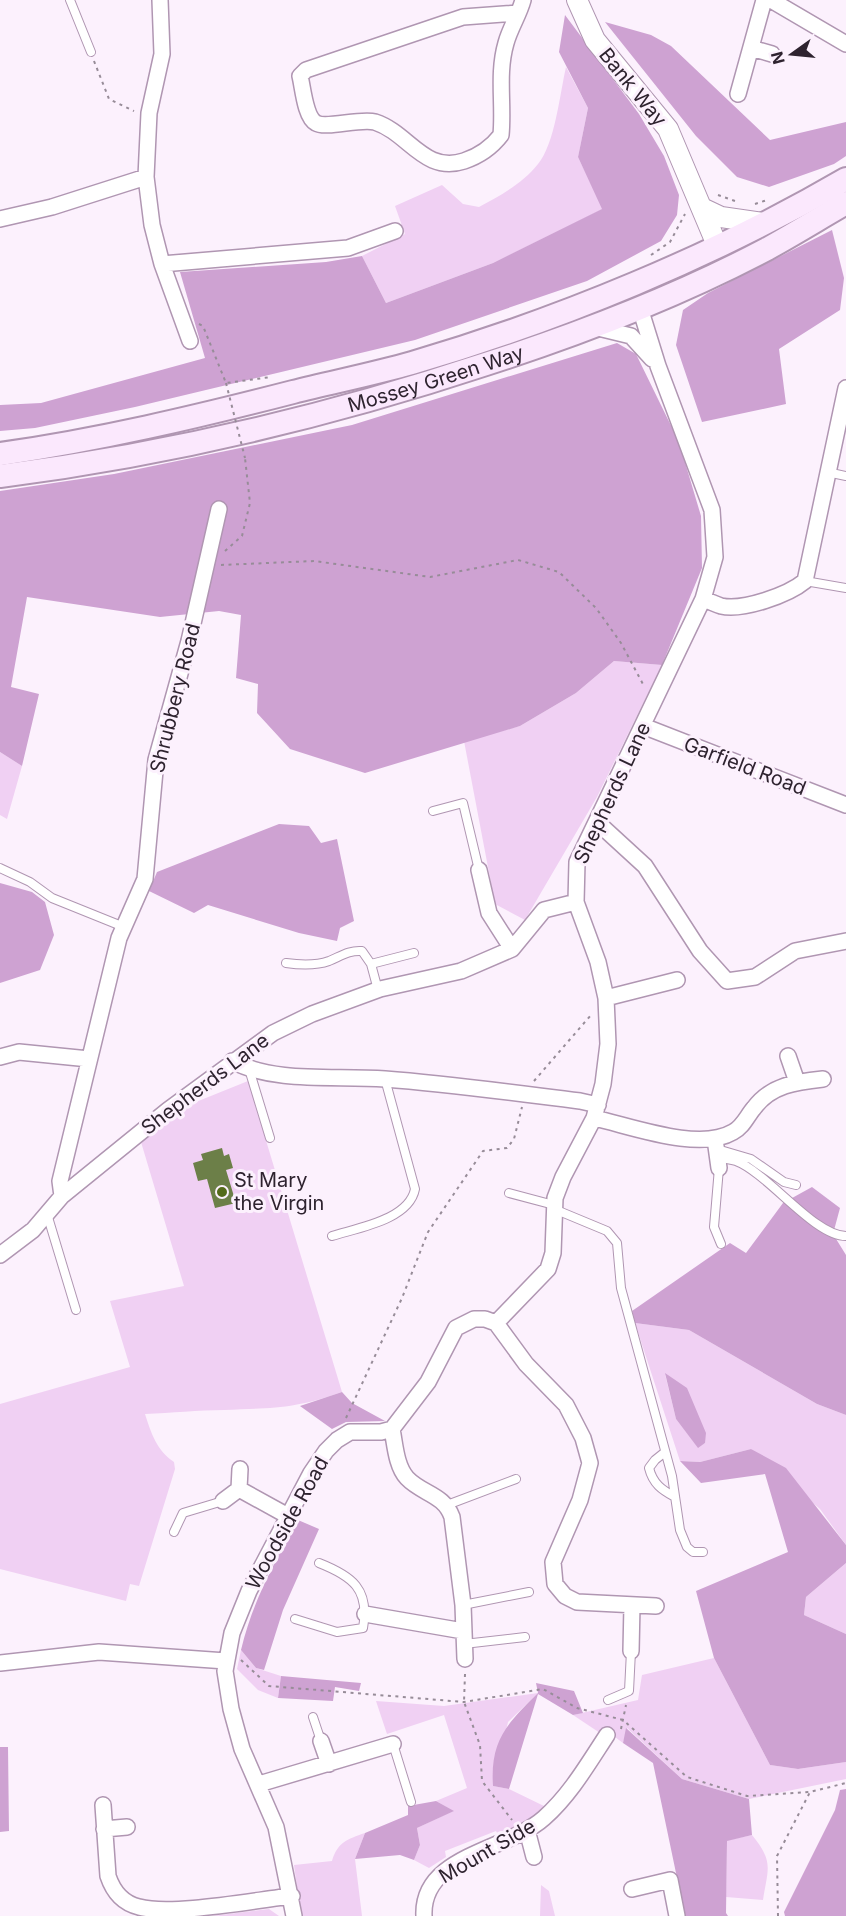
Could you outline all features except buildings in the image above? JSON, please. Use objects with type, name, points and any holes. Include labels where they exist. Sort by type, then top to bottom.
[{"type":"main road","name":"Mossey Green Way","points":[[0,454],[169,423],[411,363],[547,318],[717,245],[758,214],[846,179]]},
{"type":"main road","points":[[717,245],[723,254],[736,254],[846,197]]},
{"type":"main road","name":"Mossey Green Way","points":[[0,476],[63,468],[249,431],[426,384],[593,327],[640,308],[767,249],[846,203]]},
{"type":"main road","points":[[411,363],[471,353],[534,332],[617,299],[632,297],[640,308]]},
{"type":"street","points":[[160,0],[162,54],[149,113],[146,177],[152,225],[162,264],[190,341]]},
{"type":"street","name":"Bank Way","points":[[577,0],[595,40],[668,129],[717,245]]},
{"type":"street","points":[[738,94],[764,0]]},
{"type":"street","points":[[771,0],[844,40]]},
{"type":"street","points":[[521,7],[505,44],[501,74],[501,135],[493,145],[475,157],[451,165],[439,163],[427,158],[386,127],[374,122],[355,120],[320,125],[314,122],[310,115],[300,76],[306,69],[463,17],[521,7]]},
{"type":"street","points":[[751,48],[772,54]]},
{"type":"street","points":[[0,219],[52,207],[146,177]]},
{"type":"street","points":[[701,205],[732,219],[758,214]]},
{"type":"street","points":[[162,264],[348,248],[395,231]]},
{"type":"street","name":"Shepherds Lane","points":[[0,1255],[33,1230],[62,1196],[232,1061],[273,1033],[312,1014],[378,990],[461,971],[512,949],[544,910],[576,902],[577,862],[703,599],[715,557],[712,510],[658,366],[640,308]]},
{"type":"street","points":[[593,327],[631,336],[658,366]]},
{"type":"street","points":[[703,599],[722,606],[734,606],[793,591],[805,581],[846,388]]},
{"type":"street","name":"Shrubbery Road","points":[[62,1196],[60,1181],[89,1059],[124,927],[145,879],[156,760],[189,640],[219,509]]},
{"type":"street","name":"Garfield Road","points":[[643,726],[846,805]]},
{"type":"street","points":[[597,822],[645,866],[700,951],[727,981],[755,976],[795,951],[846,941]]},
{"type":"street","points":[[479,870],[489,913],[512,949]]},
{"type":"street","points":[[496,1323],[548,1269],[553,1253],[554,1207],[563,1177],[596,1112],[606,1064],[606,998],[598,962],[576,902]]},
{"type":"street","points":[[606,998],[677,980]]},
{"type":"street","points":[[0,1057],[19,1052],[89,1059]]},
{"type":"street","points":[[788,1056],[797,1082]]},
{"type":"street","points":[[232,1061],[249,1069],[286,1075],[385,1079],[525,1094],[695,1140],[717,1153],[763,1097],[780,1087],[797,1082],[823,1079]]},
{"type":"street","points":[[365,1614],[464,1645],[463,1605],[454,1525],[447,1505],[406,1477],[399,1462],[392,1429],[422,1391],[456,1328],[474,1319],[485,1319],[496,1323],[526,1364],[566,1406],[583,1438],[590,1463],[580,1500],[553,1562],[555,1584],[565,1596],[577,1602],[656,1606]]},
{"type":"street","name":"Woodside Road","points":[[294,1916],[292,1896],[276,1827],[234,1724],[228,1695],[226,1661],[232,1633],[249,1590],[311,1473],[337,1440],[356,1431],[381,1432],[392,1429]]},
{"type":"street","points":[[239,1489],[240,1469]]},
{"type":"street","points":[[239,1489],[288,1516]]},
{"type":"street","points":[[223,1501],[239,1489]]},
{"type":"street","points":[[631,1651],[632,1605]]},
{"type":"street","points":[[0,1663],[99,1652],[226,1661]]},
{"type":"street","name":"Mount Side","points":[[424,1916],[428,1891],[438,1875],[525,1832],[554,1809],[572,1788],[608,1735]]},
{"type":"street","points":[[321,1741],[330,1764]]},
{"type":"street","points":[[259,1784],[393,1744]]},
{"type":"street","points":[[103,1805],[108,1876],[120,1898],[138,1907],[164,1913],[292,1896]]},
{"type":"street","points":[[104,1829],[127,1827]]},
{"type":"street","points":[[525,1832],[534,1857]]},
{"type":"street","points":[[632,1889],[670,1880],[677,1916]]},
{"type":"lane","points":[[70,0],[91,52]]},
{"type":"lane","points":[[827,472],[846,476]]},
{"type":"lane","points":[[805,581],[846,588]]},
{"type":"lane","points":[[434,811],[463,803],[479,870]]},
{"type":"lane","points":[[0,868],[30,882],[52,898],[124,927]]},
{"type":"lane","points":[[286,963],[301,966],[318,964],[355,950],[362,951],[371,964],[378,990]]},
{"type":"lane","points":[[371,964],[414,953]]},
{"type":"lane","points":[[249,1069],[270,1138]]},
{"type":"lane","points":[[332,1236],[397,1213],[414,1196],[415,1189],[385,1079]]},
{"type":"lane","points":[[717,1153],[751,1160],[784,1182],[796,1185]]},
{"type":"lane","points":[[717,1153],[737,1162],[820,1225],[840,1236],[846,1236]]},
{"type":"lane","points":[[717,1153],[714,1227],[721,1245]]},
{"type":"lane","points":[[509,1193],[554,1207],[601,1228],[616,1243],[621,1288],[665,1452],[680,1530],[687,1547],[693,1552],[703,1552]]},
{"type":"lane","points":[[47,1213],[76,1310]]},
{"type":"lane","points":[[665,1452],[654,1460],[649,1468],[651,1478],[660,1489],[675,1497]]},
{"type":"lane","points":[[447,1505],[516,1479]]},
{"type":"lane","points":[[174,1532],[183,1513],[223,1501]]},
{"type":"lane","points":[[295,1619],[337,1632],[363,1628],[365,1614],[358,1586],[344,1573],[319,1563]]},
{"type":"lane","points":[[463,1605],[529,1592]]},
{"type":"lane","points":[[464,1645],[525,1637]]},
{"type":"lane","points":[[608,1700],[628,1694],[632,1679],[631,1651]]},
{"type":"lane","points":[[313,1718],[321,1741]]},
{"type":"lane","points":[[393,1744],[411,1802]]},
{"type":"path","points":[[91,52],[109,99],[134,111],[149,113]]},
{"type":"path","points":[[642,261],[670,242],[690,207],[701,205],[718,195],[743,204]]},
{"type":"path","points":[[758,214],[775,197]]},
{"type":"path","points":[[180,313],[203,326],[226,383],[245,458],[250,503],[242,536],[206,566]]},
{"type":"path","points":[[226,383],[273,377]]},
{"type":"path","points":[[206,566],[314,561],[430,577],[518,560],[559,572],[596,608],[621,643],[654,704]]},
{"type":"path","points":[[337,1440],[357,1390],[402,1298],[428,1232],[483,1151],[507,1148],[514,1139],[525,1094],[548,1062],[606,998]]},
{"type":"path","points":[[464,1645],[464,1702],[480,1745],[482,1781],[525,1832]]},
{"type":"path","points":[[226,1661],[243,1660],[269,1686],[464,1702],[543,1689],[577,1708],[623,1720],[687,1777],[747,1796],[810,1792],[846,1783]]},
{"type":"path","points":[[623,1720],[628,1694]]},
{"type":"path","points":[[778,1916],[777,1856],[810,1792]]},
{"type":"shaded area","points":[[565,15],[639,114],[664,156],[679,195],[677,215],[661,241],[587,281],[415,340],[135,407],[35,428],[0,431],[0,405],[41,403],[205,358],[180,272],[326,262],[362,256],[386,303],[493,263],[602,209],[578,157],[588,108],[559,52]]},
{"type":"shaded area","points":[[605,22],[651,35],[671,46],[770,140],[846,122],[846,156],[834,164],[769,187],[737,177],[696,136]]},
{"type":"shaded area","points":[[566,67],[588,108],[578,157],[603,209],[493,263],[386,303],[362,256],[405,234],[395,206],[442,185],[463,204],[479,207],[518,183],[538,164],[549,144]]},
{"type":"shaded area","points":[[832,230],[844,278],[840,310],[779,349],[786,404],[702,422],[676,345],[683,310],[708,293]]},
{"type":"shaded area","points":[[617,343],[636,354],[679,442],[701,516],[702,568],[662,665],[614,661],[576,693],[520,726],[365,773],[290,749],[257,713],[258,684],[236,678],[241,615],[219,611],[160,617],[27,597],[11,687],[39,694],[22,766],[0,752],[0,491],[114,474],[352,425]]},
{"type":"shaded area","points":[[614,661],[662,665],[597,797],[525,920],[495,904],[464,741],[520,726],[576,693]]},
{"type":"shaded area","points":[[0,752],[22,766],[7,819],[0,815]]},
{"type":"shaded area","points":[[279,824],[309,826],[321,843],[337,839],[354,921],[340,928],[337,941],[299,933],[208,905],[194,913],[149,891],[157,872]]},
{"type":"shaded area","points":[[0,883],[32,892],[45,902],[54,935],[40,970],[0,983]]},
{"type":"shaded area","points":[[248,1081],[342,1392],[311,1402],[284,1407],[145,1414],[155,1441],[163,1453],[174,1462],[175,1469],[139,1586],[130,1584],[126,1601],[0,1569],[0,1404],[130,1367],[110,1301],[184,1286],[141,1142],[186,1106]]},
{"type":"shaded area","points":[[812,1187],[840,1208],[833,1234],[846,1255],[846,1415],[817,1404],[689,1330],[635,1323],[632,1311],[730,1243],[746,1253],[783,1203]]},
{"type":"shaded area","points":[[635,1323],[689,1330],[817,1404],[846,1415],[846,1545],[820,1509],[751,1449],[700,1462],[680,1461]],"holes":[[[665,1374],[705,1443],[698,1447],[676,1419]]]},
{"type":"shaded area","points":[[665,1373],[687,1388],[706,1433],[705,1443],[698,1448],[676,1419]]},
{"type":"shaded area","points":[[342,1392],[352,1403],[385,1421],[346,1422],[332,1429],[300,1406]]},
{"type":"shaded area","points":[[751,1449],[786,1468],[846,1545],[846,1563],[806,1597],[804,1615],[846,1634],[846,1762],[798,1769],[770,1765],[714,1658],[696,1591],[788,1552],[765,1474],[701,1483],[680,1461],[700,1462]]},
{"type":"shaded area","points":[[298,1520],[319,1529],[283,1610],[264,1670],[256,1668],[241,1650],[251,1616],[265,1584]]},
{"type":"shaded area","points":[[846,1563],[846,1634],[804,1615],[806,1597]]},
{"type":"shaded area","points":[[241,1650],[256,1668],[281,1676],[278,1698],[258,1690],[237,1669]]},
{"type":"shaded area","points":[[714,1658],[770,1765],[798,1769],[846,1762],[846,1779],[749,1799],[682,1779],[627,1728],[623,1743],[603,1728],[600,1733],[573,1715],[638,1700],[642,1675]]},
{"type":"shaded area","points":[[281,1676],[361,1683],[359,1691],[335,1687],[333,1701],[278,1698]]},
{"type":"shaded area","points":[[536,1683],[574,1691],[583,1713],[573,1715],[538,1694],[509,1789],[493,1786],[494,1756],[498,1745],[509,1724],[538,1693]]},
{"type":"shaded area","points":[[538,1693],[508,1722],[493,1786],[509,1789],[544,1806],[523,1825],[500,1838],[496,1831],[445,1851],[446,1857],[429,1868],[414,1860],[420,1845],[417,1828],[453,1811],[436,1801],[467,1788],[444,1715],[387,1734],[376,1701],[444,1706]]},
{"type":"shaded area","points":[[626,1728],[682,1779],[749,1799],[752,1835],[727,1841],[726,1913],[728,1916],[685,1916],[653,1763],[623,1743]]},
{"type":"shaded area","points":[[0,1747],[8,1747],[9,1831],[0,1832]]},
{"type":"shaded area","points":[[846,1789],[846,1916],[785,1916],[784,1912],[835,1810],[840,1790]]},
{"type":"shaded area","points":[[436,1801],[454,1811],[417,1828],[420,1845],[414,1860],[400,1855],[355,1859],[365,1833],[408,1815],[408,1806]]},
{"type":"shaded area","points":[[365,1833],[355,1859],[362,1916],[301,1916],[294,1865],[332,1861],[340,1846],[353,1837]]},
{"type":"shaded area","points":[[752,1835],[764,1852],[768,1866],[763,1900],[726,1897],[727,1841],[724,1841]]},
{"type":"shaded area","points":[[541,1885],[549,1891],[555,1916],[540,1916]]},
{"type":"shaded area","points":[[269,1909],[279,1916],[212,1916]]},
{"type":"place","name":"St Mary the Virgin","points":[[222,1192]]}]
